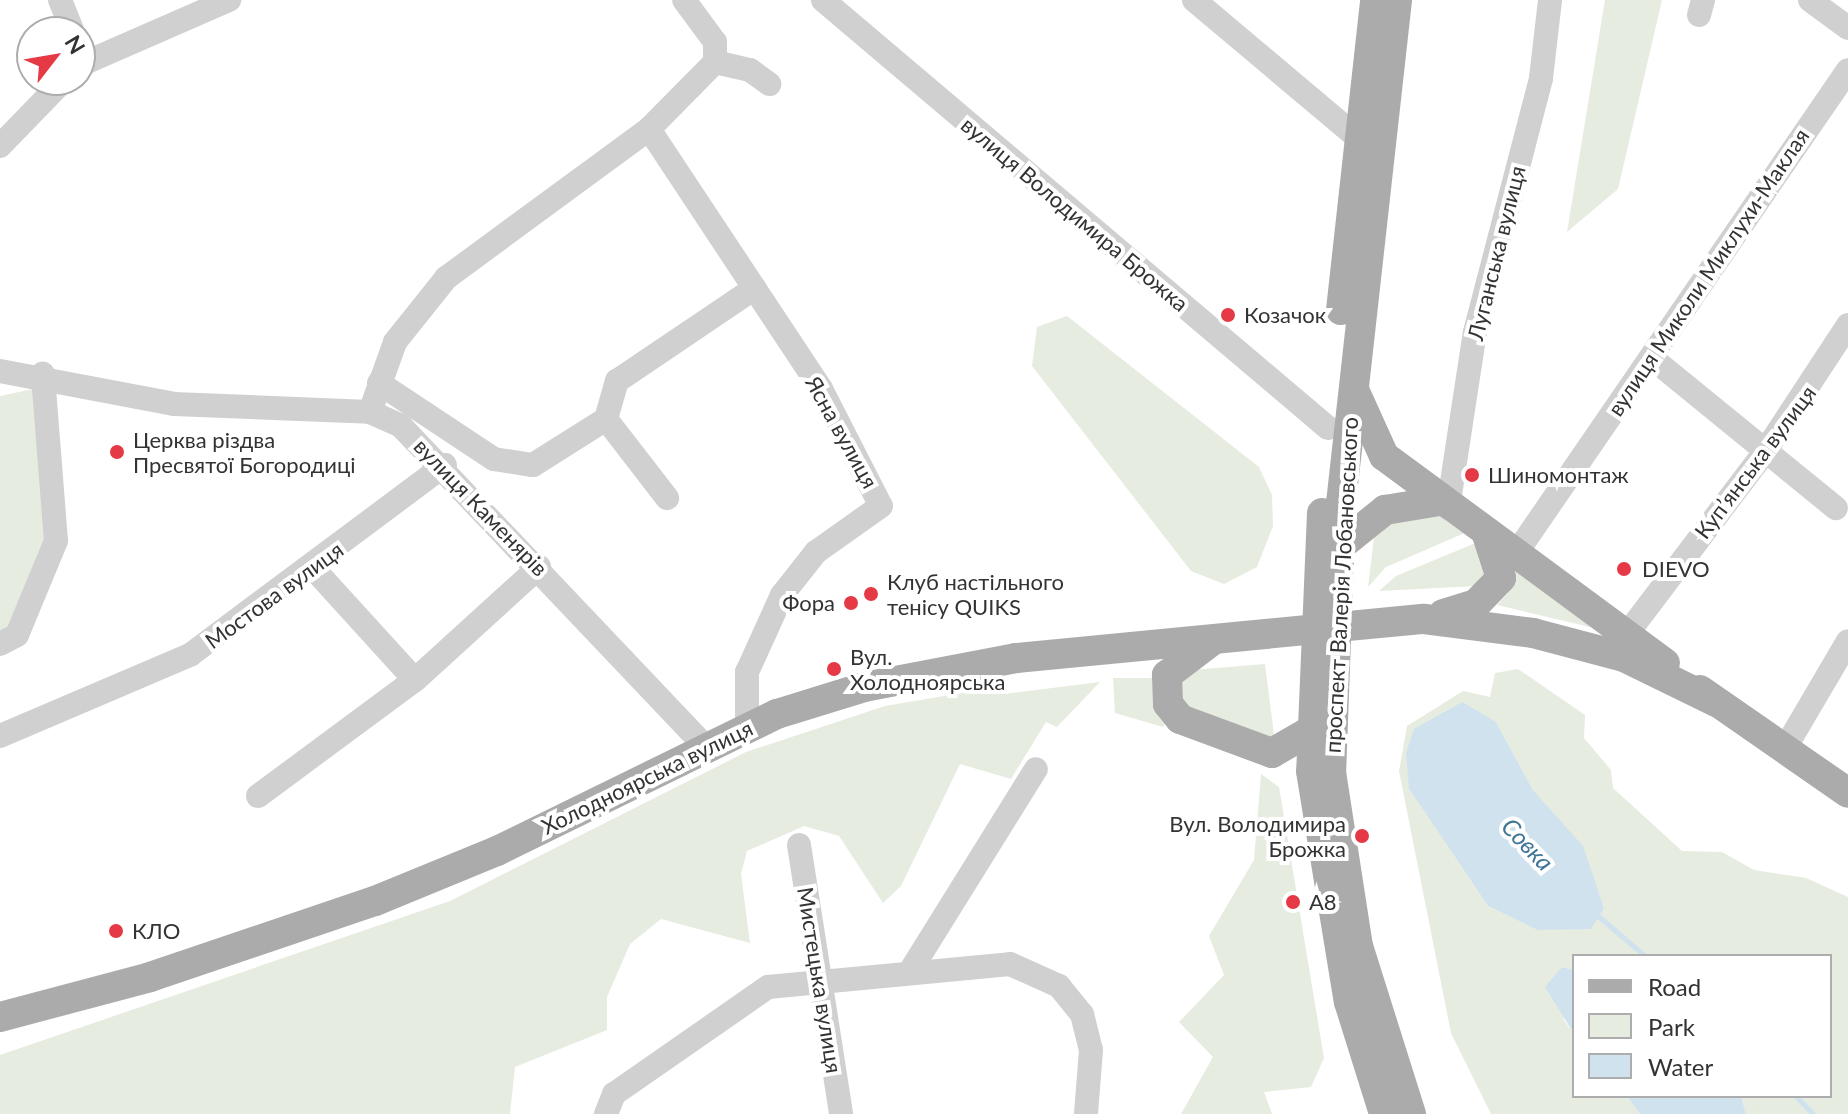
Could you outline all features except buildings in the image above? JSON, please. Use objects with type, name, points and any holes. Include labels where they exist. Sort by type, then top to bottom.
[{"type":"main road","name":"проспект Валерія Лобановського","points":[[1375,0],[1328,428],[1326,625],[1331,772],[1358,946],[1411,1114]]},
{"type":"main road","name":"проспект Валерія Лобановського","points":[[1384,1114],[1335,931],[1310,731],[1340,546],[1353,386],[1397,0]]},
{"type":"main road","points":[[1353,386],[1384,456],[1444,505],[1627,634],[1716,702],[1848,793]]},
{"type":"main road","points":[[1340,546],[1385,510],[1444,505]]},
{"type":"main road","points":[[1424,619],[1491,594],[1501,578],[1487,535]]},
{"type":"main road","points":[[1326,625],[1424,619],[1517,630],[1624,657],[1716,702]]},
{"type":"main road","name":"Холодноярська вулиця","points":[[0,1017],[150,977],[375,901],[497,851],[747,727],[864,687],[1002,660],[1326,625]]},
{"type":"main road","points":[[1224,634],[1177,661],[1167,675],[1168,704],[1180,719],[1272,753],[1310,731]]},
{"type":"street","points":[[96,53],[229,0]]},
{"type":"street","points":[[370,412],[395,342],[446,278],[649,129],[715,62],[715,42],[684,0]]},
{"type":"street","name":"вулиця Володимира Брожка","points":[[823,0],[1328,428]]},
{"type":"street","points":[[1194,0],[1359,139]]},
{"type":"street","name":"Луганська вулиця","points":[[1444,505],[1475,332],[1541,78],[1550,0]]},
{"type":"street","points":[[1810,0],[1848,28]]},
{"type":"street","points":[[715,62],[750,70],[769,84]]},
{"type":"street","name":"вулиця Миколи Миклухи-Маклая","points":[[1515,555],[1653,359],[1743,214],[1848,70]]},
{"type":"street","points":[[0,146],[48,96]]},
{"type":"street","name":"Ясна вулиця","points":[[649,129],[821,389],[881,506],[816,552],[782,595],[747,672],[747,727]]},
{"type":"street","points":[[379,383],[516,468],[550,456],[606,419],[617,381],[755,288]]},
{"type":"street","name":"Купʼянська вулиця","points":[[1627,634],[1764,453],[1848,325]]},
{"type":"street","points":[[1653,359],[1764,453],[1836,508]]},
{"type":"street","name":"вулиця Каменярів","points":[[0,371],[43,374],[174,404],[370,412],[401,426],[445,465],[707,748]]},
{"type":"street","points":[[0,644],[17,635],[56,541],[43,374]]},
{"type":"street","points":[[606,419],[667,498]]},
{"type":"street","name":"Мостова вулиця","points":[[0,736],[190,655],[313,568],[445,465]]},
{"type":"street","points":[[258,796],[415,680],[539,567]]},
{"type":"street","points":[[313,568],[415,680]]},
{"type":"street","points":[[1784,750],[1848,641]]},
{"type":"street","points":[[909,973],[1036,769]]},
{"type":"street","name":"Мистецька вулиця","points":[[799,845],[841,1114]]},
{"type":"street","points":[[606,1114],[614,1094],[768,987],[1010,964],[1059,986],[1082,1014],[1091,1050],[1086,1114]]},
{"type":"green space","points":[[1605,0],[1662,0],[1618,189],[1567,232]]},
{"type":"green space","points":[[1067,316],[1259,467],[1272,495],[1273,526],[1257,567],[1224,584],[1191,571],[1032,366],[1037,327]]},
{"type":"green space","points":[[33,389],[48,542],[12,633],[0,640],[0,396]]},
{"type":"green space","points":[[1427,509],[1467,532],[1386,567],[1368,587],[1375,529]]},
{"type":"green space","points":[[1478,542],[1493,560],[1478,586],[1379,591],[1396,576]]},
{"type":"green space","points":[[1514,560],[1624,635],[1497,605],[1508,593]]},
{"type":"green space","points":[[1265,664],[1274,735],[1265,741],[1183,710],[1176,680],[1192,670]]},
{"type":"green space","points":[[1518,669],[1585,715],[1584,738],[1611,770],[1613,788],[1682,851],[1722,852],[1754,870],[1806,878],[1848,897],[1848,1114],[1746,1114],[1742,1098],[1832,1098],[1832,954],[1572,954],[1572,970],[1562,967],[1564,1020],[1572,1031],[1572,1098],[1628,1098],[1640,1114],[1491,1114],[1451,1033],[1399,771],[1407,726],[1463,691],[1490,697],[1495,673]],"holes":[[[1496,722],[1533,790],[1582,846],[1604,908],[1537,930],[1488,906],[1409,789]]]},
{"type":"green space","points":[[1113,678],[1156,678],[1168,718],[1163,727],[1115,713]]},
{"type":"green space","points":[[1100,682],[1057,727],[1046,722],[1011,779],[960,764],[901,886],[883,903],[839,836],[804,826],[747,851],[741,874],[750,943],[661,919],[630,944],[607,997],[607,1030],[515,1067],[510,1114],[0,1114],[0,1055],[450,901],[746,752],[885,706],[991,688],[1003,694]]},
{"type":"green space","points":[[1261,774],[1279,787],[1324,1058],[1311,1087],[1264,1092],[1272,1114],[1181,1114],[1213,1057],[1179,1022],[1224,975],[1209,936],[1254,860]]},
{"type":"water","points":[[1462,702],[1496,722],[1533,790],[1583,846],[1604,908],[1591,929],[1537,930],[1488,906],[1409,789],[1406,753],[1414,729]]},
{"type":"water","points":[[1562,967],[1572,970],[1572,1031],[1545,987]]},
{"type":"water","points":[[1628,1098],[1742,1098],[1746,1114],[1640,1114]]},
{"type":"waterway","name":"Совка","points":[[1597,915],[1643,954]]},
{"type":"waterway","name":"Совка","points":[[1798,1098],[1813,1114]]},
{"type":"place","name":"Козачок","points":[[1228,315]]},
{"type":"place","name":"Церква різдва Пресвятої Богородиці","points":[[117,452]]},
{"type":"place","name":"Шиномонтаж","points":[[1472,475]]},
{"type":"place","name":"DIEVO","points":[[1624,569]]},
{"type":"place","name":"Клуб настільного тенісу QUIKS","points":[[871,594]]},
{"type":"place","name":"Фора","points":[[851,603]]},
{"type":"place","name":"Вул. Холодноярська","points":[[834,669]]},
{"type":"place","name":"Вул. Володимира Брожка","points":[[1362,836]]},
{"type":"place","name":"А8","points":[[1293,902]]},
{"type":"place","name":"КЛО","points":[[116,931]]}]
